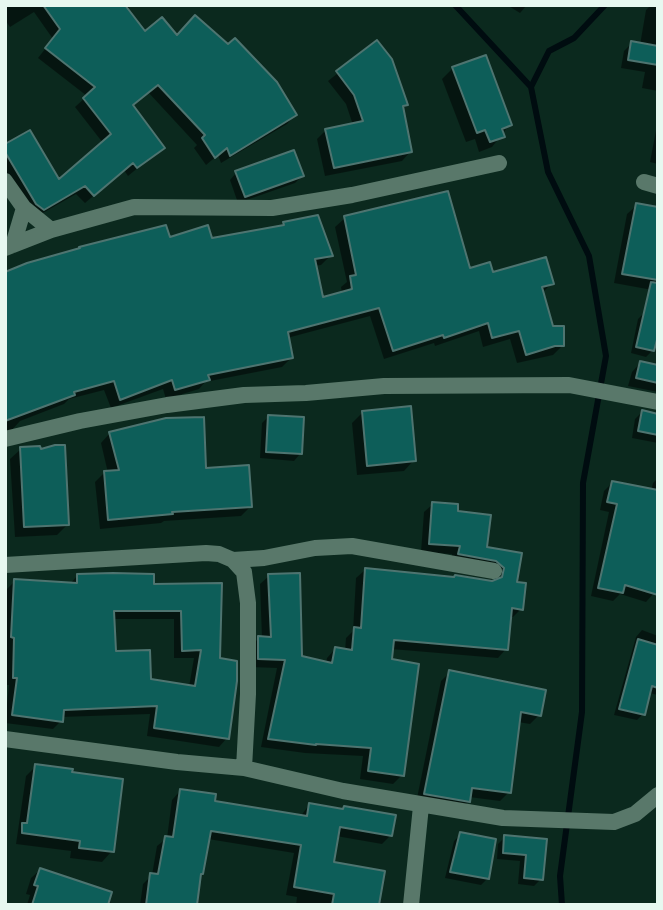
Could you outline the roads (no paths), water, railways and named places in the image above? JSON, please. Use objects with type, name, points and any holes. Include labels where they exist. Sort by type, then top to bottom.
[{"type":"street","points":[[9,247],[51,230],[134,207],[272,208],[303,204],[499,163]]},
{"type":"street","points":[[5,181],[24,208],[51,230]]},
{"type":"street","points":[[9,247],[24,208]]},
{"type":"street","points":[[5,439],[80,421],[167,405],[244,395],[384,386],[569,385],[658,402]]},
{"type":"street","points":[[233,560],[264,558],[315,548],[352,546],[494,571]]},
{"type":"street","points":[[5,565],[206,553],[219,554],[233,560],[244,572],[248,603],[248,694],[244,768]]},
{"type":"street","points":[[5,739],[177,762],[244,768],[344,792],[503,818],[614,822],[635,814],[658,795]]},
{"type":"street","points":[[411,905],[421,806]]},
{"type":"waterway","points":[[455,5],[531,87]]},
{"type":"waterway","points":[[562,905],[560,876],[582,712],[583,483],[606,356],[589,256],[548,172],[531,87],[549,51],[574,38],[605,5]]}]
